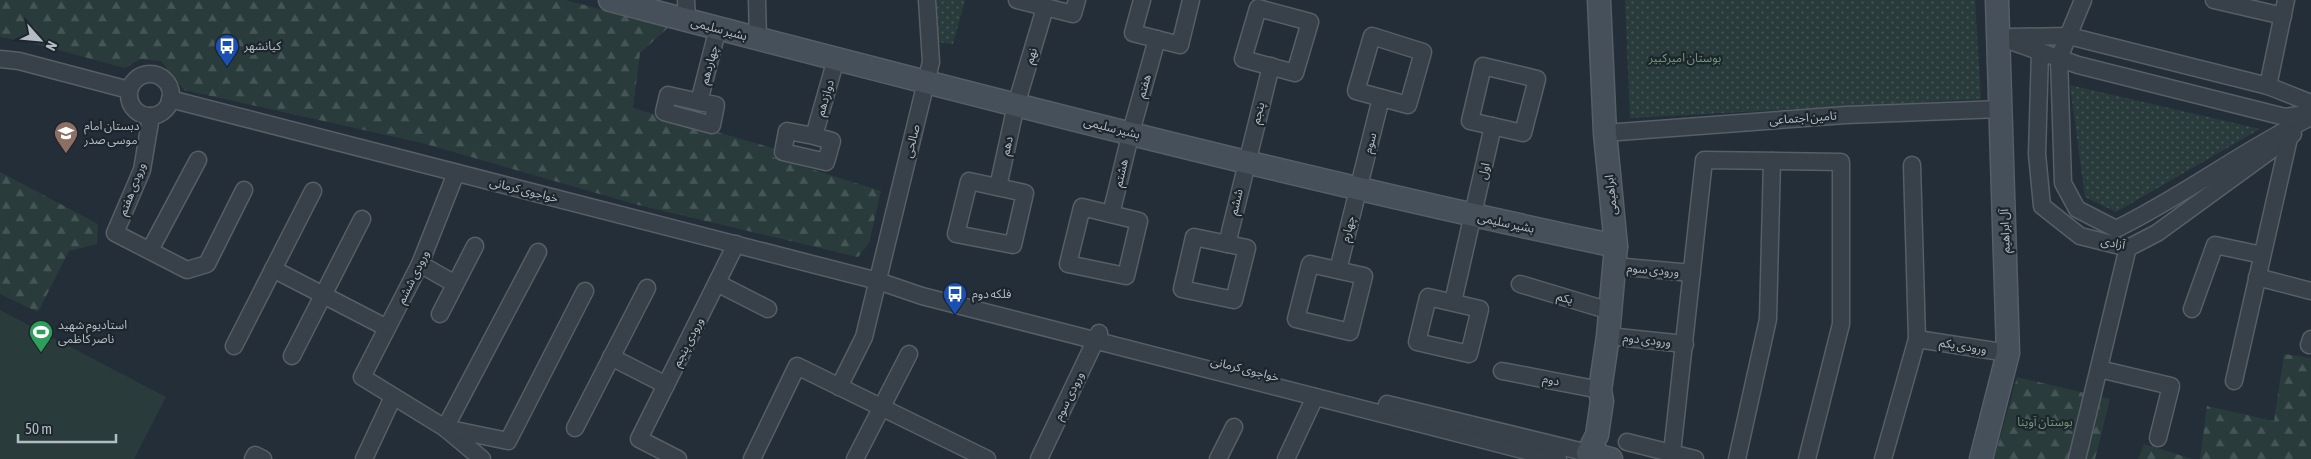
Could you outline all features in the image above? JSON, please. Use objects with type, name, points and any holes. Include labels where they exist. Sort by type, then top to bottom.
[{"type":"main road","name":"بشیر سلیمی","points":[[610,0],[686,10],[718,28],[1016,105],[1474,216],[1615,256]]},
{"type":"main road","name":"ابراهیمی","points":[[1588,456],[1587,434],[1593,400],[1600,390],[1608,336],[1615,256],[1605,133],[1598,0]]},
{"type":"main road","name":"آل ابراهیم","points":[[1981,459],[2008,353],[1997,0]]},
{"type":"main road","name":"خواجوی کرمانی","points":[[1588,456],[1611,459]]},
{"type":"street","points":[[757,0],[758,38]]},
{"type":"street","name":"صالحی","points":[[839,387],[864,337],[926,82],[930,62],[928,0]]},
{"type":"street","points":[[1017,0],[1073,14],[1077,0]]},
{"type":"street","points":[[1142,0],[1133,33],[1180,45],[1191,0]]},
{"type":"street","points":[[2083,0],[2059,58],[2063,183],[2077,208],[2116,228],[2145,215],[2273,136],[2311,118]]},
{"type":"street","points":[[2214,0],[2284,8],[2268,86]]},
{"type":"street","name":"نهم","points":[[1016,105],[1045,8]]},
{"type":"street","points":[[1258,8],[1310,22],[1295,73],[1271,66],[1243,59],[1258,8]]},
{"type":"street","name":"چهاردهم","points":[[699,102],[718,28]]},
{"type":"street","points":[[1372,36],[1423,52],[1408,105],[1381,98],[1356,90],[1372,36]]},
{"type":"street","points":[[1999,37],[2069,36],[2268,86],[2311,103]]},
{"type":"street","points":[[1999,37],[2078,65],[2285,117],[2311,113]]},
{"type":"street","name":"هفتم","points":[[1131,132],[1157,39]]},
{"type":"street","name":"آزادی","points":[[2040,52],[2037,154],[2042,206],[2080,236],[2128,248],[2157,233],[2311,122]]},
{"type":"street","points":[[0,59],[19,61],[129,90]]},
{"type":"street","name":"دوازدهم","points":[[814,136],[836,59]]},
{"type":"street","name":"پنجم","points":[[1246,161],[1271,66]]},
{"type":"street","points":[[1483,66],[1537,79],[1523,133],[1493,126],[1470,121],[1483,66]]},
{"type":"street","points":[[148,74],[154,74],[166,81],[171,93],[170,100],[163,111],[151,116],[138,113],[128,97],[129,90],[136,79],[148,74]]},
{"type":"street","name":"سوم","points":[[1359,188],[1381,98]]},
{"type":"street","name":"خواجوی کرمانی","points":[[170,100],[878,281],[923,288],[1315,397],[1558,459]]},
{"type":"street","name":"دهم","points":[[998,188],[1016,105]]},
{"type":"street","name":"تامین اجتماعی","points":[[1605,133],[1846,115],[2001,109]]},
{"type":"street","name":"ورودی هفتم","points":[[150,250],[115,233],[142,170],[151,116]]},
{"type":"street","name":"اول","points":[[1474,216],[1493,126]]},
{"type":"street","name":"هشتم","points":[[1112,214],[1131,132]]},
{"type":"street","points":[[2234,381],[2289,138]]},
{"type":"street","points":[[198,160],[150,250],[188,270],[207,264],[244,190]]},
{"type":"street","points":[[1672,453],[1704,160],[1841,162],[1841,324],[1808,459]]},
{"type":"street","name":"ششم","points":[[1227,244],[1246,161]]},
{"type":"street","points":[[1737,459],[1768,319],[1772,161]]},
{"type":"street","points":[[1883,459],[1917,339],[1912,165]]},
{"type":"street","name":"ورودی ششم","points":[[393,397],[362,377],[420,264],[456,173]]},
{"type":"street","points":[[969,181],[998,188],[1025,193],[1013,245],[956,234],[969,181]]},
{"type":"street","name":"چهارم","points":[[1338,270],[1359,188]]},
{"type":"street","points":[[234,346],[313,191]]},
{"type":"street","points":[[1082,207],[1112,214],[1140,221],[1126,276],[1068,264],[1082,207]]},
{"type":"street","points":[[1453,302],[1474,216]]},
{"type":"street","points":[[292,356],[362,219]]},
{"type":"street","points":[[1194,237],[1227,244],[1247,248],[1234,300],[1182,289],[1194,237]]},
{"type":"street","name":"ورودی پنجم","points":[[678,459],[639,439],[736,244]]},
{"type":"street","points":[[2192,309],[2215,245],[2262,255]]},
{"type":"street","points":[[440,314],[475,246]]},
{"type":"street","points":[[2078,459],[2128,248]]},
{"type":"street","points":[[445,428],[538,252]]},
{"type":"street","name":"ورودی سوم","points":[[1615,256],[1692,274]]},
{"type":"street","points":[[420,264],[455,284]]},
{"type":"street","points":[[1310,264],[1338,270],[1364,276],[1350,332],[1296,319],[1310,264]]},
{"type":"street","points":[[273,269],[388,328]]},
{"type":"street","points":[[2257,277],[2311,291]]},
{"type":"street","points":[[717,283],[768,309]]},
{"type":"street","name":"یکم","points":[[1520,284],[1610,311]]},
{"type":"street","points":[[575,428],[647,288]]},
{"type":"street","points":[[445,428],[508,441],[586,291]]},
{"type":"street","name":"ورودی دوم","points":[[1608,336],[1685,344]]},
{"type":"street","name":"خواجوی کرمانی","points":[[1098,337],[1588,456]]},
{"type":"street","name":"ورودی سوم","points":[[1039,459],[1098,337]]},
{"type":"street","name":"ورودی یکم","points":[[1917,339],[2008,353]]},
{"type":"street","points":[[855,459],[909,354]]},
{"type":"street","points":[[611,357],[666,384]]},
{"type":"street","points":[[752,459],[797,366],[987,459]]},
{"type":"street","points":[[2099,369],[2170,386],[2158,438]]},
{"type":"street","name":"دوم","points":[[1502,371],[1600,390]]},
{"type":"street","points":[[364,459],[393,397],[445,428],[482,459]]},
{"type":"street","points":[[1286,459],[1315,397]]},
{"type":"street","points":[[1218,459],[1234,427]]},
{"type":"street","points":[[1627,442],[1695,459]]},
{"type":"street","points":[[253,459],[255,455],[263,459]]},
{"type":"green space","points":[[0,0],[565,0],[669,27],[640,53],[633,108],[776,149],[773,157],[881,191],[869,243],[858,257],[638,205],[422,143],[184,90],[161,61],[140,59],[125,68],[32,43],[0,37]]},
{"type":"green space","points":[[937,0],[965,0],[953,44],[938,42]]},
{"type":"green space","name":"بوستان امیرکبیر","points":[[1625,0],[1975,0],[1981,99],[1630,118]]},
{"type":"green space","points":[[2070,85],[2260,129],[2116,212],[2085,197]]},
{"type":"green space","points":[[0,172],[98,224],[97,244],[69,251],[38,312],[0,294]]},
{"type":"green space","name":"استادیوم شهید ناصر کاظمی","points":[[0,310],[166,397],[134,459],[0,459]]},
{"type":"green space","points":[[2284,354],[2311,358],[2311,459],[2200,459],[2207,406],[2274,421]]},
{"type":"green space","name":"بوستان آوینا","points":[[2017,377],[2110,399],[2095,459],[1994,459]]},
{"type":"green space","points":[[2144,444],[2192,459],[2138,459]]},
{"type":"place","name":"کیانشهر","points":[[227,67]]},
{"type":"place","name":"دبستان امام موسی صدر","points":[[66,154]]},
{"type":"place","name":"فلکه دوم","points":[[955,315]]},
{"type":"place","name":"استادیوم شهید ناصر کاظمی","points":[[41,353]]}]
